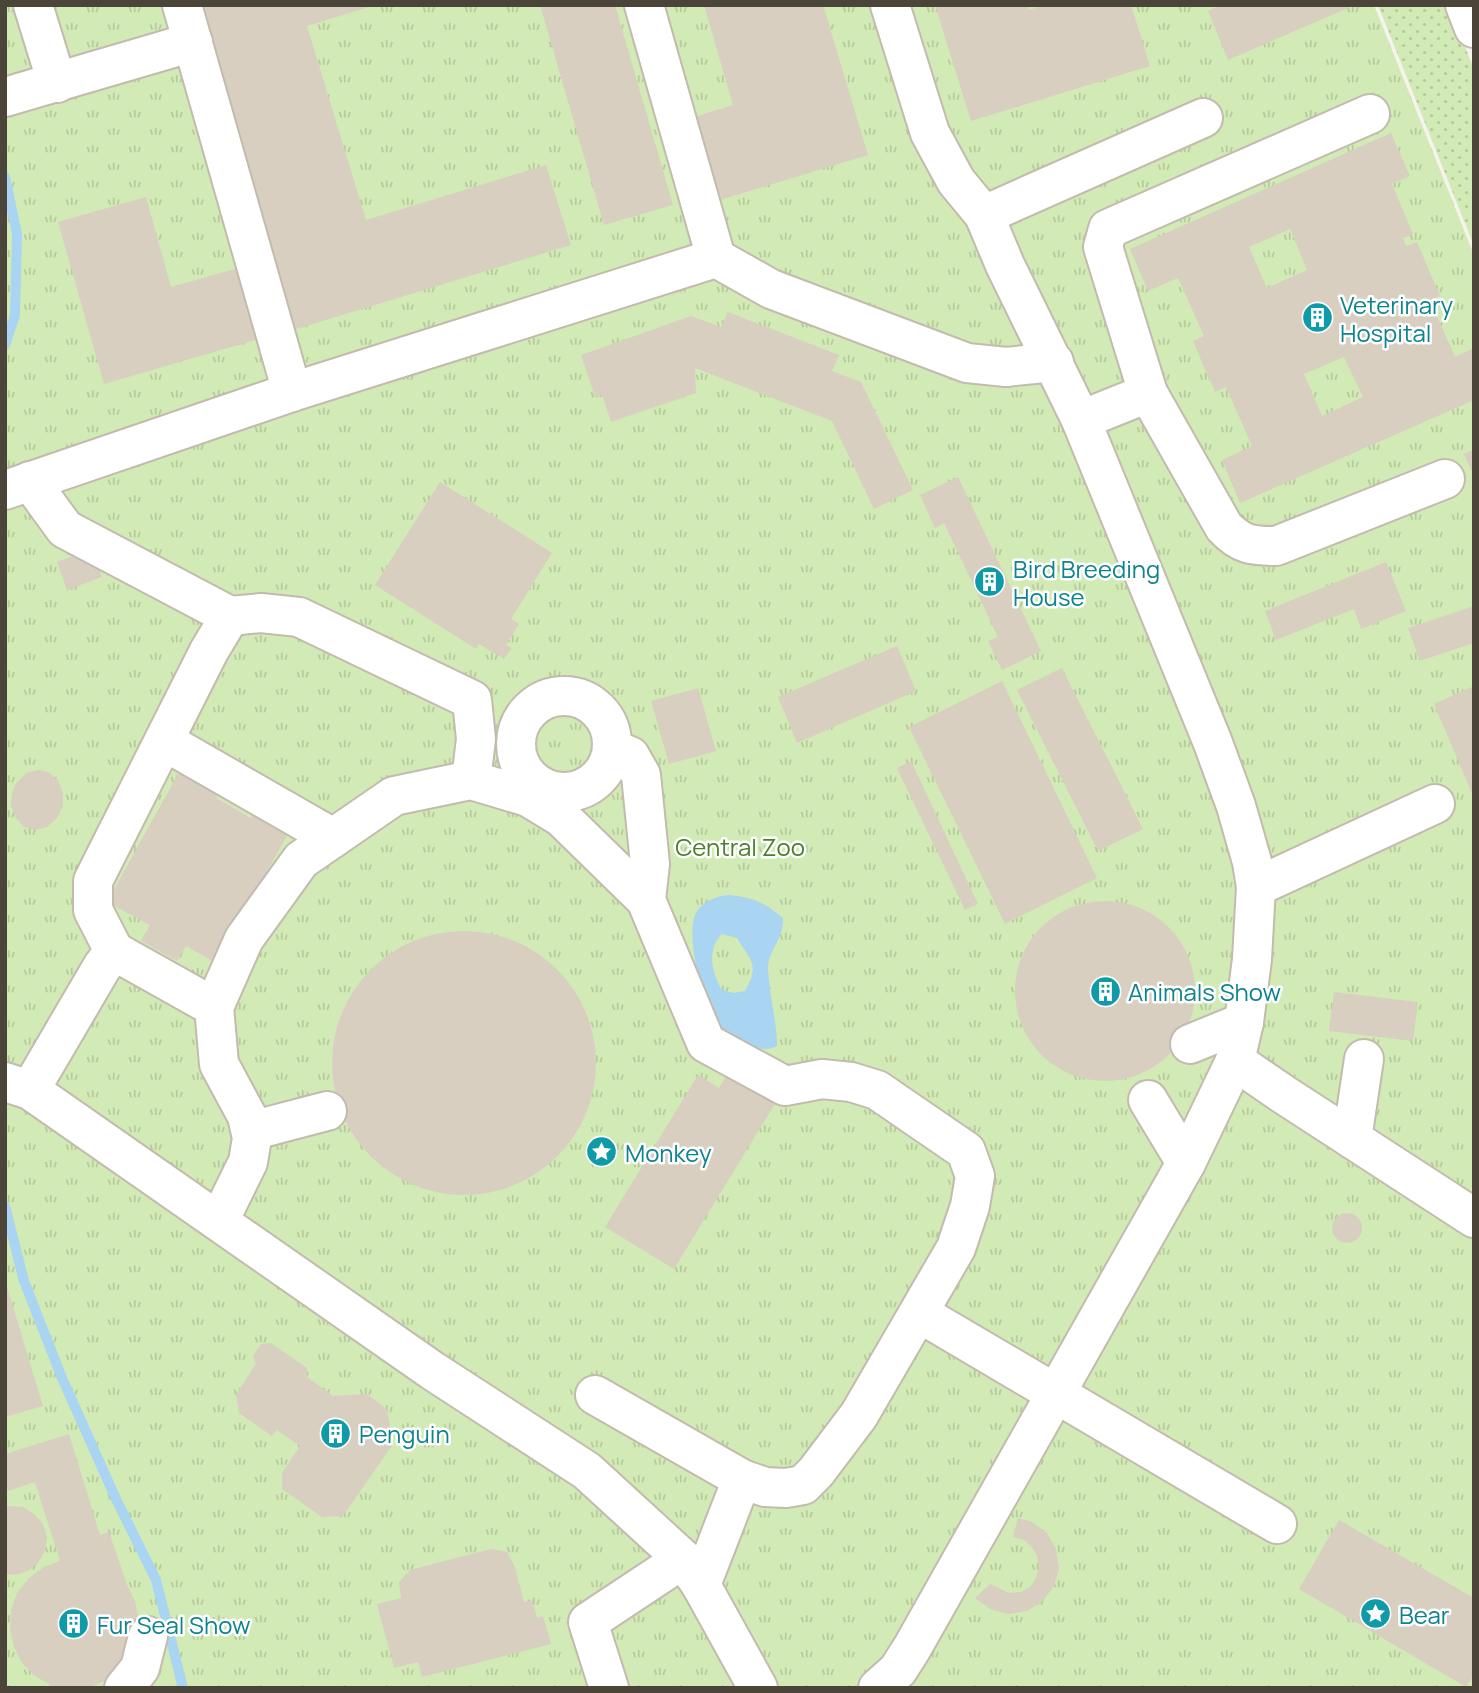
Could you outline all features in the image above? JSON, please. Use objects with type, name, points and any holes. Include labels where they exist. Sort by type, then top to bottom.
[{"type":"street","points":[[33,5],[57,83]]},
{"type":"street","points":[[182,5],[292,392]]},
{"type":"street","points":[[644,5],[716,258],[771,289],[967,363],[1006,367],[1054,362]]},
{"type":"street","points":[[878,1688],[898,1670],[912,1648],[1186,1163],[1235,1060],[1244,1022],[1252,959],[1256,887],[1252,862],[1236,806],[1081,420],[1005,265],[984,215],[956,181],[930,133],[890,5]]},
{"type":"street","points":[[1465,5],[1474,28]]},
{"type":"street","points":[[10,96],[193,42]]},
{"type":"street","points":[[1370,114],[1108,229],[1103,247],[1148,393],[1224,527],[1235,538],[1252,546],[1276,546],[1445,479]]},
{"type":"street","points":[[984,215],[1203,118]]},
{"type":"street","points":[[526,715],[507,707],[472,701],[299,617],[261,613],[230,616],[65,529],[17,485],[292,392],[716,258]]},
{"type":"street","points":[[1081,420],[1148,393]]},
{"type":"street","points":[[214,1007],[114,951],[93,910],[93,881],[209,651],[230,616]]},
{"type":"street","points":[[219,1221],[248,1162],[253,1138],[247,1116],[219,1064],[214,1007],[244,939],[301,860],[394,796],[471,780],[532,790],[567,792],[584,788],[597,779],[607,765],[612,749],[611,732],[604,717],[593,705],[577,698],[560,696],[544,700],[520,723],[516,739],[517,756],[532,790],[646,900],[706,1043],[785,1086],[822,1079],[851,1082],[877,1090],[967,1151],[975,1176],[970,1206],[956,1248],[859,1415],[803,1485],[786,1488],[765,1487],[742,1479],[595,1395]]},
{"type":"street","points":[[471,780],[476,739],[472,701]]},
{"type":"street","points":[[164,741],[333,838]]},
{"type":"street","points":[[612,749],[630,756],[641,775],[650,864],[646,900]]},
{"type":"street","points":[[1256,887],[1435,804]]},
{"type":"street","points":[[114,951],[14,1085],[219,1221],[433,1371],[587,1471],[692,1572],[758,1688]]},
{"type":"street","points":[[1190,1044],[1244,1022]]},
{"type":"street","points":[[1352,1139],[1364,1059]]},
{"type":"street","points":[[1235,1060],[1474,1218]]},
{"type":"street","points":[[1148,1100],[1186,1163]]},
{"type":"street","points":[[251,1130],[327,1111]]},
{"type":"street","points":[[919,1313],[1277,1524]]},
{"type":"street","points":[[609,1688],[588,1622],[692,1572],[742,1479]]},
{"type":"street","points":[[124,1688],[140,1668],[148,1636]]},
{"type":"green space","name":"Central Zoo","points":[[5,5],[1374,5],[1474,255],[1474,1688],[5,1688]]},
{"type":"green space","points":[[1378,5],[1448,5],[1474,69],[1474,246]]},
{"type":"water","points":[[728,895],[751,899],[771,908],[783,918],[783,926],[770,956],[768,969],[777,1036],[777,1046],[772,1048],[755,1047],[721,1030],[710,1014],[700,986],[692,936],[693,922],[703,905]],"holes":[[[722,934],[737,938],[750,958],[753,969],[745,991],[734,993],[722,990],[713,969],[712,954]]]},
{"type":"building","points":[[195,5],[375,5],[307,26],[366,220],[546,165],[571,245],[293,330]]},
{"type":"building","points":[[540,5],[615,5],[673,205],[604,225]]},
{"type":"building","points":[[704,5],[823,5],[868,155],[710,203],[685,120],[733,105]]},
{"type":"building","points":[[935,5],[1028,5],[1029,10],[1044,5],[1131,5],[1150,66],[971,121]]},
{"type":"building","points":[[1221,5],[1347,5],[1348,8],[1228,60],[1208,11]]},
{"type":"building","name":"Veterinary Hospital","points":[[1391,133],[1410,176],[1392,184],[1413,234],[1403,238],[1406,246],[1417,242],[1440,296],[1430,300],[1455,357],[1474,348],[1474,400],[1240,503],[1222,460],[1252,446],[1226,387],[1215,392],[1193,341],[1204,336],[1178,278],[1148,291],[1130,249]],"holes":[[[1290,229],[1307,270],[1267,288],[1249,247]],[[1344,357],[1363,397],[1322,416],[1304,374]]]},
{"type":"building","points":[[146,197],[171,287],[245,266],[265,337],[104,384],[58,222]]},
{"type":"building","points":[[728,312],[839,355],[832,371],[861,382],[913,490],[874,509],[832,421],[695,368],[696,393],[611,422],[602,395],[595,397],[581,355],[691,316],[721,327]]},
{"type":"building","points":[[1474,450],[1474,476],[1464,454]]},
{"type":"building","name":"Bird Breeding House","points":[[958,477],[1041,651],[1002,670],[988,641],[998,637],[944,523],[935,528],[920,495]]},
{"type":"building","points":[[440,482],[552,553],[511,619],[519,624],[506,645],[512,648],[504,659],[479,644],[476,649],[375,585]]},
{"type":"building","points":[[92,549],[102,577],[67,590],[57,562]]},
{"type":"building","points":[[1386,562],[1406,611],[1361,629],[1354,609],[1276,640],[1265,611]]},
{"type":"building","points":[[1474,606],[1474,643],[1420,661],[1408,628]]},
{"type":"building","points":[[897,646],[916,691],[797,743],[778,697]]},
{"type":"building","points":[[1062,668],[1143,829],[1098,851],[1017,690]]},
{"type":"building","points":[[1002,681],[1097,878],[1005,924],[909,727]]},
{"type":"building","points":[[1474,686],[1474,798],[1434,704]]},
{"type":"building","points":[[698,688],[716,751],[669,764],[651,701]]},
{"type":"building","points":[[911,761],[978,904],[965,910],[897,768]]},
{"type":"building","points":[[183,765],[222,787],[216,798],[251,818],[259,804],[294,823],[216,963],[186,946],[177,961],[141,941],[150,925],[107,902]]},
{"type":"building","points":[[39,770],[50,773],[58,781],[63,793],[63,806],[57,818],[47,827],[35,830],[24,827],[11,806],[12,793],[17,782],[27,773]]},
{"type":"building","name":"Animals Show","points":[[1105,901],[1139,908],[1155,916],[1168,928],[1180,941],[1188,957],[1195,991],[1188,1025],[1180,1041],[1168,1054],[1155,1066],[1139,1074],[1105,1081],[1071,1074],[1055,1066],[1042,1054],[1030,1041],[1022,1025],[1015,991],[1022,957],[1030,941],[1042,928],[1055,916],[1071,908]]},
{"type":"building","points":[[451,931],[477,931],[502,936],[526,946],[558,969],[574,989],[586,1012],[594,1037],[594,1089],[586,1114],[574,1137],[558,1157],[538,1173],[502,1190],[477,1195],[451,1195],[426,1190],[402,1180],[370,1157],[354,1137],[337,1101],[332,1076],[332,1050],[337,1025],[347,1001],[370,969],[390,953],[426,936]]},
{"type":"building","points":[[1334,992],[1418,1002],[1413,1041],[1329,1031]]},
{"type":"building","points":[[728,1073],[776,1102],[674,1269],[605,1227],[698,1075],[719,1088]]},
{"type":"building","points":[[1347,1213],[1358,1217],[1362,1228],[1358,1239],[1347,1243],[1336,1239],[1332,1228],[1336,1217]]},
{"type":"building","points":[[5,1280],[43,1406],[5,1417]]},
{"type":"building","name":"Penguin","points":[[271,1343],[307,1368],[307,1377],[333,1396],[367,1394],[387,1409],[393,1444],[343,1516],[322,1517],[282,1489],[282,1473],[300,1446],[277,1430],[272,1436],[239,1413],[236,1394],[256,1364],[253,1356],[261,1344]]},
{"type":"building","name":"Fur Seal Show","points":[[69,1434],[100,1535],[109,1532],[135,1601],[139,1620],[120,1671],[88,1688],[63,1688],[35,1676],[22,1663],[14,1647],[10,1629],[11,1610],[17,1593],[29,1578],[44,1567],[60,1561],[35,1482],[8,1491],[5,1483],[5,1454]]},
{"type":"building","points":[[5,1507],[23,1507],[34,1514],[43,1524],[47,1537],[45,1551],[38,1563],[28,1571],[15,1575],[5,1574]]},
{"type":"building","points":[[1018,1518],[1032,1522],[1047,1533],[1056,1549],[1059,1568],[1054,1586],[1043,1601],[1027,1611],[1008,1614],[990,1609],[975,1598],[990,1584],[1009,1593],[1021,1592],[1030,1587],[1036,1578],[1039,1567],[1032,1547],[1024,1540],[1013,1537]]},
{"type":"building","points":[[1339,1520],[1474,1598],[1474,1675],[1466,1687],[1299,1589]]},
{"type":"building","points":[[491,1549],[507,1552],[515,1567],[524,1602],[532,1600],[537,1618],[543,1616],[551,1644],[422,1677],[418,1662],[394,1668],[377,1604],[401,1598],[399,1582],[410,1570]]},
{"type":"waterway","points":[[5,177],[17,234],[15,315],[5,345]]},
{"type":"waterway","points":[[5,1206],[24,1281],[62,1378],[156,1580],[183,1688]]},
{"type":"place","name":"Veterinary Hospital","points":[[1317,318]]},
{"type":"place","name":"Bird Breeding House","points":[[990,582]]},
{"type":"place","name":"Animals Show","points":[[1105,991]]},
{"type":"place","name":"Monkey","points":[[602,1152]]},
{"type":"place","name":"Penguin","points":[[336,1433]]},
{"type":"place","name":"Bear","points":[[1376,1614]]},
{"type":"place","name":"Fur Seal Show","points":[[74,1624]]}]
